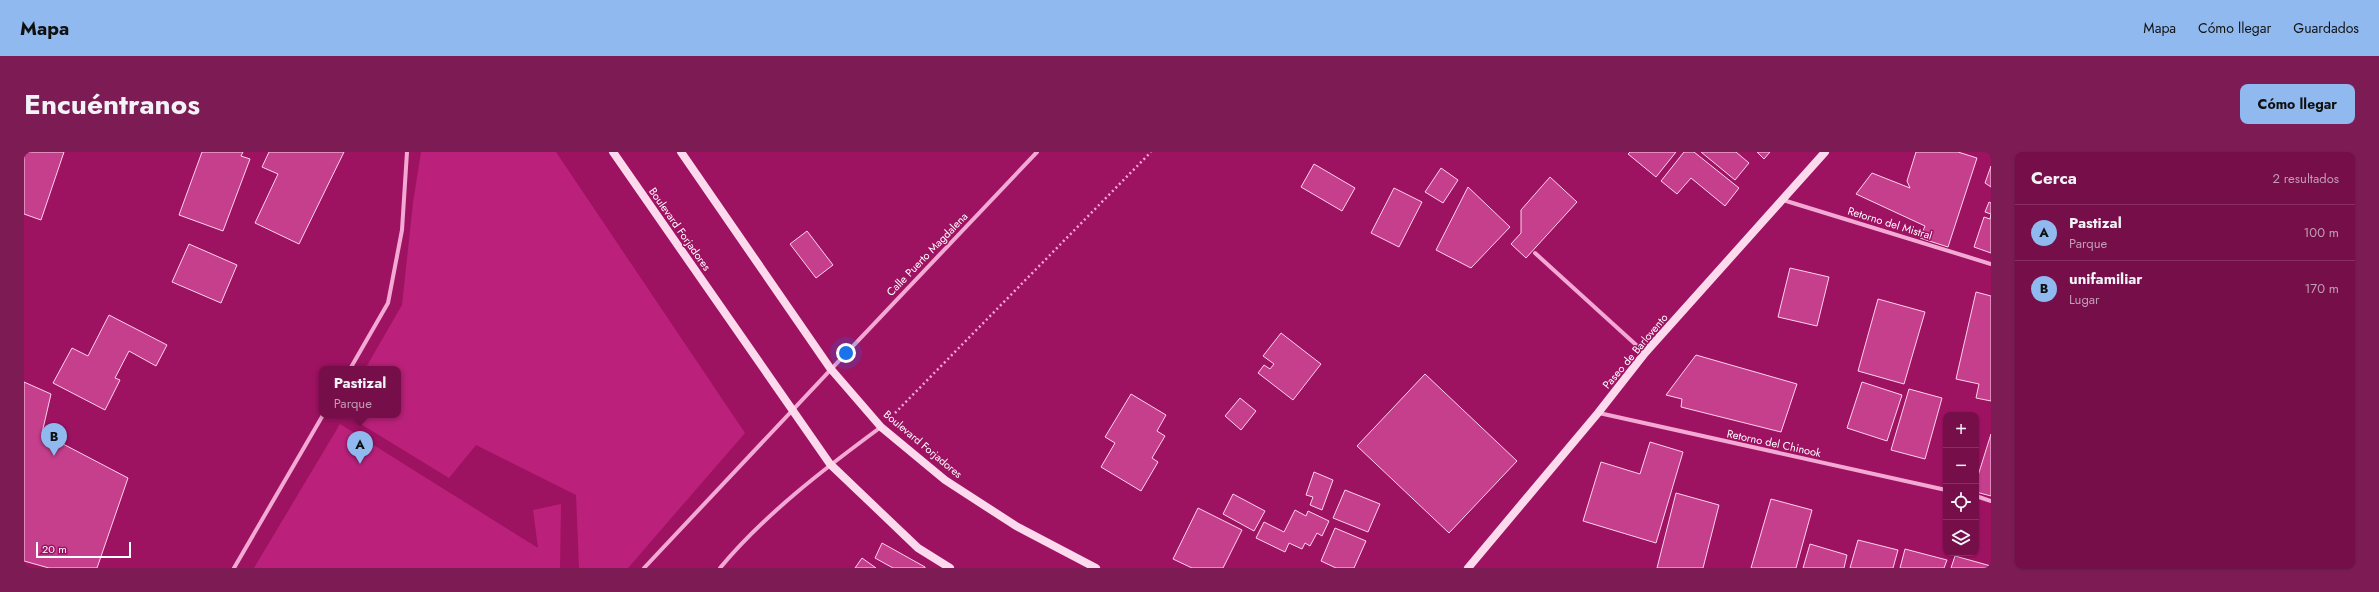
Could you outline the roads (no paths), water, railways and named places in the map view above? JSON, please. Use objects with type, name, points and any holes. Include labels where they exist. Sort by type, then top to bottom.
[{"type":"main road","name":"Boulevard Forjadores","points":[[613,152],[830,464],[918,548],[950,568]]},
{"type":"main road","name":"Boulevard Forjadores","points":[[681,152],[830,368],[881,427],[945,480],[1016,526],[1096,568]]},
{"type":"main road","name":"Paseo de Barlovento","points":[[1468,568],[1598,413],[1645,353],[1825,152]]},
{"type":"street","points":[[352,366],[388,303],[402,230],[407,152]]},
{"type":"street","name":"Calle Puerto Magdalena","points":[[644,568],[793,411],[830,368],[1037,152]]},
{"type":"street","name":"Retorno del Mistral","points":[[1783,200],[1991,264]]},
{"type":"street","points":[[1535,253],[1645,353]]},
{"type":"street","name":"Retorno del Chinook","points":[[1598,413],[1943,489]]},
{"type":"street","points":[[234,568],[321,418]]},
{"type":"street","points":[[720,568],[738,546],[830,464],[881,427]]},
{"type":"street","points":[[1979,497],[1991,501]]},
{"type":"place","name":"unifamiliar","points":[[54,456]]},
{"type":"place","name":"Pastizal","points":[[360,464]]}]
